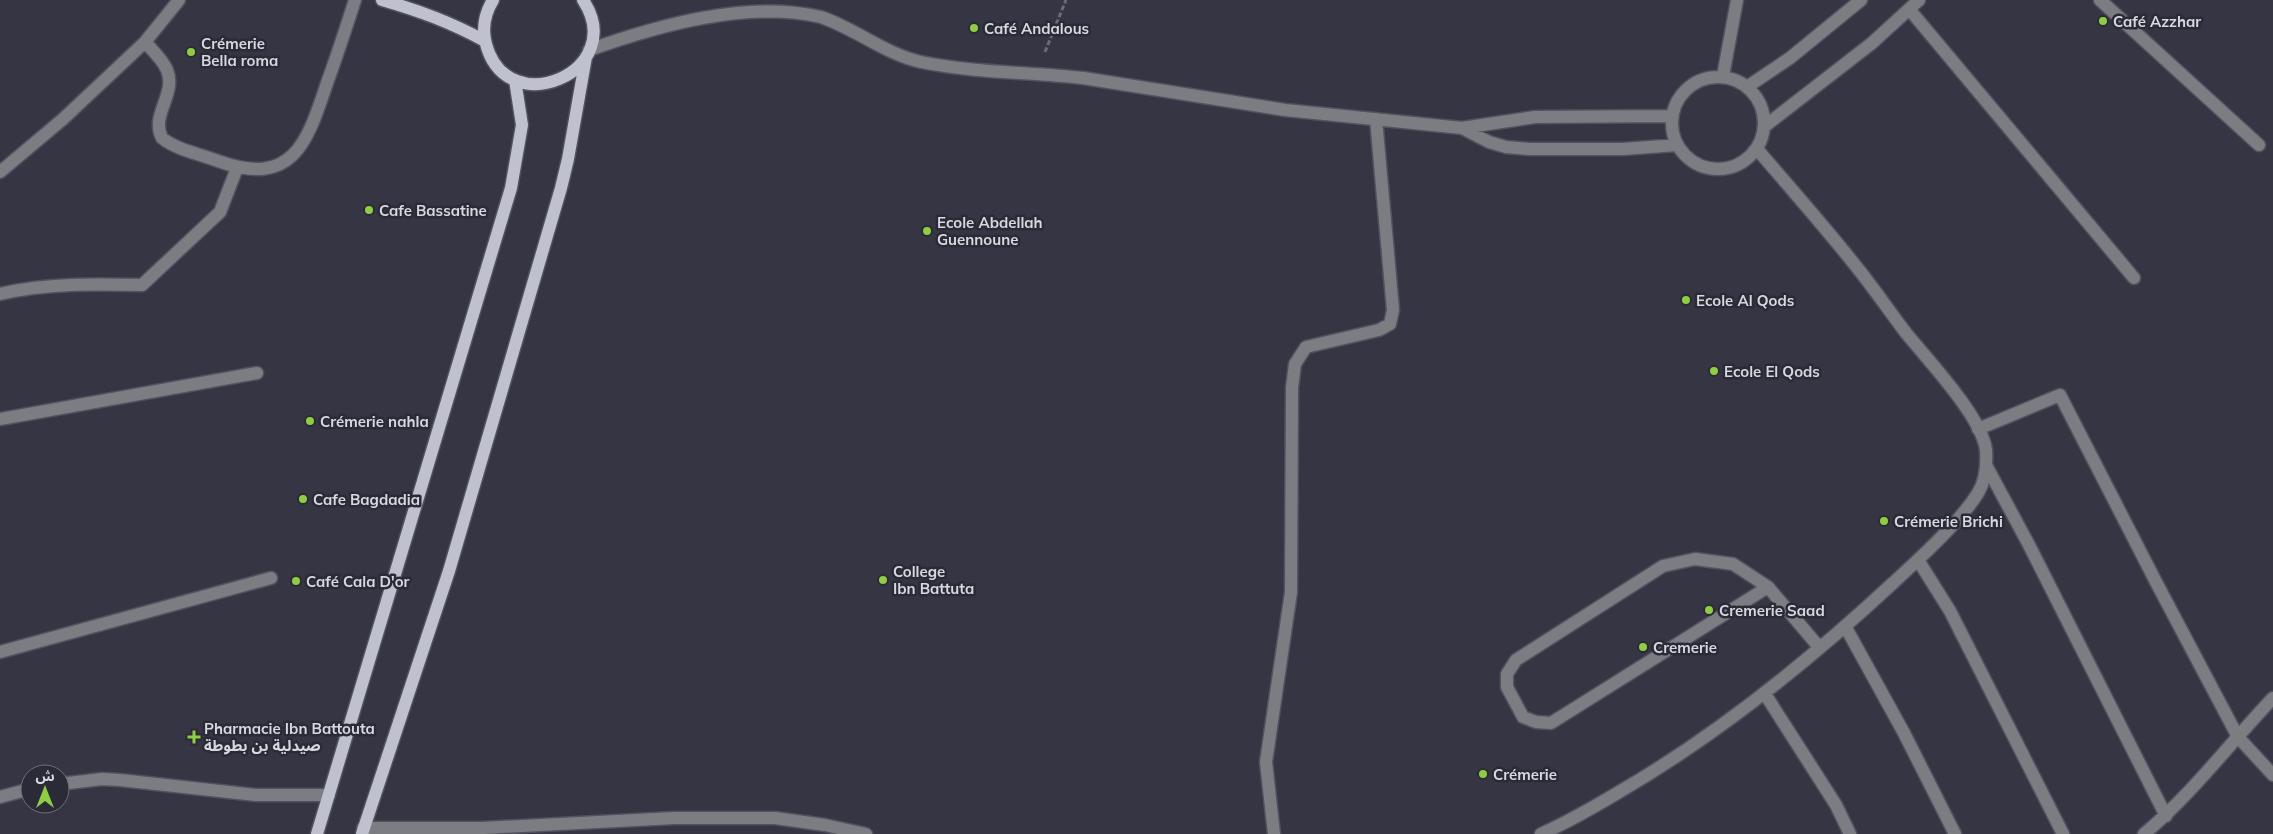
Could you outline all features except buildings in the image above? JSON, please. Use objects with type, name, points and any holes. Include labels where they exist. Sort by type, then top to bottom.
[{"type":"main road","points":[[382,0],[433,15],[457,25],[485,41]]},
{"type":"main road","points":[[493,0],[485,18],[485,41],[496,64],[515,80],[532,85],[559,81],[574,72],[588,53]]},
{"type":"main road","points":[[362,831],[449,571],[556,207],[568,159],[593,31],[592,22],[583,0]]},
{"type":"main road","points":[[317,834],[510,188],[522,125],[515,80]]},
{"type":"street","points":[[0,172],[63,119],[145,42],[179,0]]},
{"type":"street","points":[[145,42],[166,67],[169,76],[168,94],[158,124],[162,138],[174,145],[237,168],[251,170],[279,164],[301,147],[314,122],[355,0]]},
{"type":"street","points":[[1723,76],[1737,0]]},
{"type":"street","points":[[1765,126],[1872,44],[1919,0]]},
{"type":"street","points":[[2100,0],[2259,146]]},
{"type":"street","points":[[1747,87],[1790,58],[1852,2]]},
{"type":"street","points":[[1909,9],[2134,278]]},
{"type":"street","points":[[588,53],[683,18],[737,10],[783,10],[820,17],[840,24],[884,48],[919,61],[976,71],[1037,74],[1106,81],[1285,110],[1462,128],[1534,117],[1671,116]]},
{"type":"street","points":[[1723,76],[1747,87],[1755,94],[1761,104],[1765,126],[1763,138],[1757,149],[1744,162],[1725,169],[1706,168],[1689,160],[1677,146],[1672,131],[1671,116],[1676,103],[1684,91],[1696,82],[1709,77],[1723,76]]},
{"type":"street","points":[[1274,834],[1266,762],[1291,592],[1291,405],[1295,364],[1306,347],[1380,330],[1390,324],[1393,310],[1376,119]]},
{"type":"street","points":[[1462,128],[1489,142],[1529,149],[1604,150],[1677,146]]},
{"type":"street","points":[[1541,834],[1563,824],[1637,781],[1713,732],[1765,694],[1845,626],[1918,560],[1978,494],[1984,480],[1987,467],[1984,441],[1951,389],[1858,269],[1757,149]]},
{"type":"street","points":[[0,294],[84,284],[142,285],[220,212],[237,168]]},
{"type":"street","points":[[0,419],[257,373]]},
{"type":"street","points":[[1978,429],[2060,395],[2238,737],[2273,775]]},
{"type":"street","points":[[1987,467],[2029,545],[2166,816]]},
{"type":"street","points":[[1768,587],[1550,723],[1536,722],[1523,717],[1507,687],[1507,674],[1516,660],[1663,566],[1695,559],[1733,564],[1768,587],[1819,648]]},
{"type":"street","points":[[1918,560],[1950,611],[2063,834]]},
{"type":"street","points":[[0,652],[271,578]]},
{"type":"street","points":[[1845,626],[1904,733],[1955,834]]},
{"type":"street","points":[[1765,694],[1836,805],[1850,834]]},
{"type":"street","points":[[2144,834],[2166,816],[2273,698]]},
{"type":"street","points":[[70,783],[102,779],[231,793],[286,797],[328,796]]},
{"type":"street","points":[[0,797],[20,792]]},
{"type":"street","points":[[362,831],[483,828],[674,818],[775,818],[825,824],[866,834]]},
{"type":"path","points":[[1037,74],[1066,0]]},
{"type":"place","name":"Café Azzhar","points":[[2103,21]]},
{"type":"place","name":"Café Andalous","points":[[974,28]]},
{"type":"place","name":"Crémerie Bella roma","points":[[191,52]]},
{"type":"place","name":"Cafe Bassatine","points":[[369,210]]},
{"type":"place","name":"Ecole Abdellah Guennoune","points":[[927,231]]},
{"type":"place","name":"Ecole Al Qods","points":[[1686,300]]},
{"type":"place","name":"Ecole El Qods","points":[[1714,371]]},
{"type":"place","name":"Crémerie nahla","points":[[310,421]]},
{"type":"place","name":"Cafe Bagdadia","points":[[303,499]]},
{"type":"place","name":"Crémerie Brichi","points":[[1884,521]]},
{"type":"place","name":"College Ibn Battuta","points":[[883,580]]},
{"type":"place","name":"Café Cala D'or","points":[[296,581]]},
{"type":"place","name":"Cremerie Saad","points":[[1709,610]]},
{"type":"place","name":"Cremerie","points":[[1643,647]]},
{"type":"place","name":"Pharmacie Ibn Battouta صيدلية بن بطوطة","points":[[194,737]]},
{"type":"place","name":"Crémerie","points":[[1483,774]]}]
